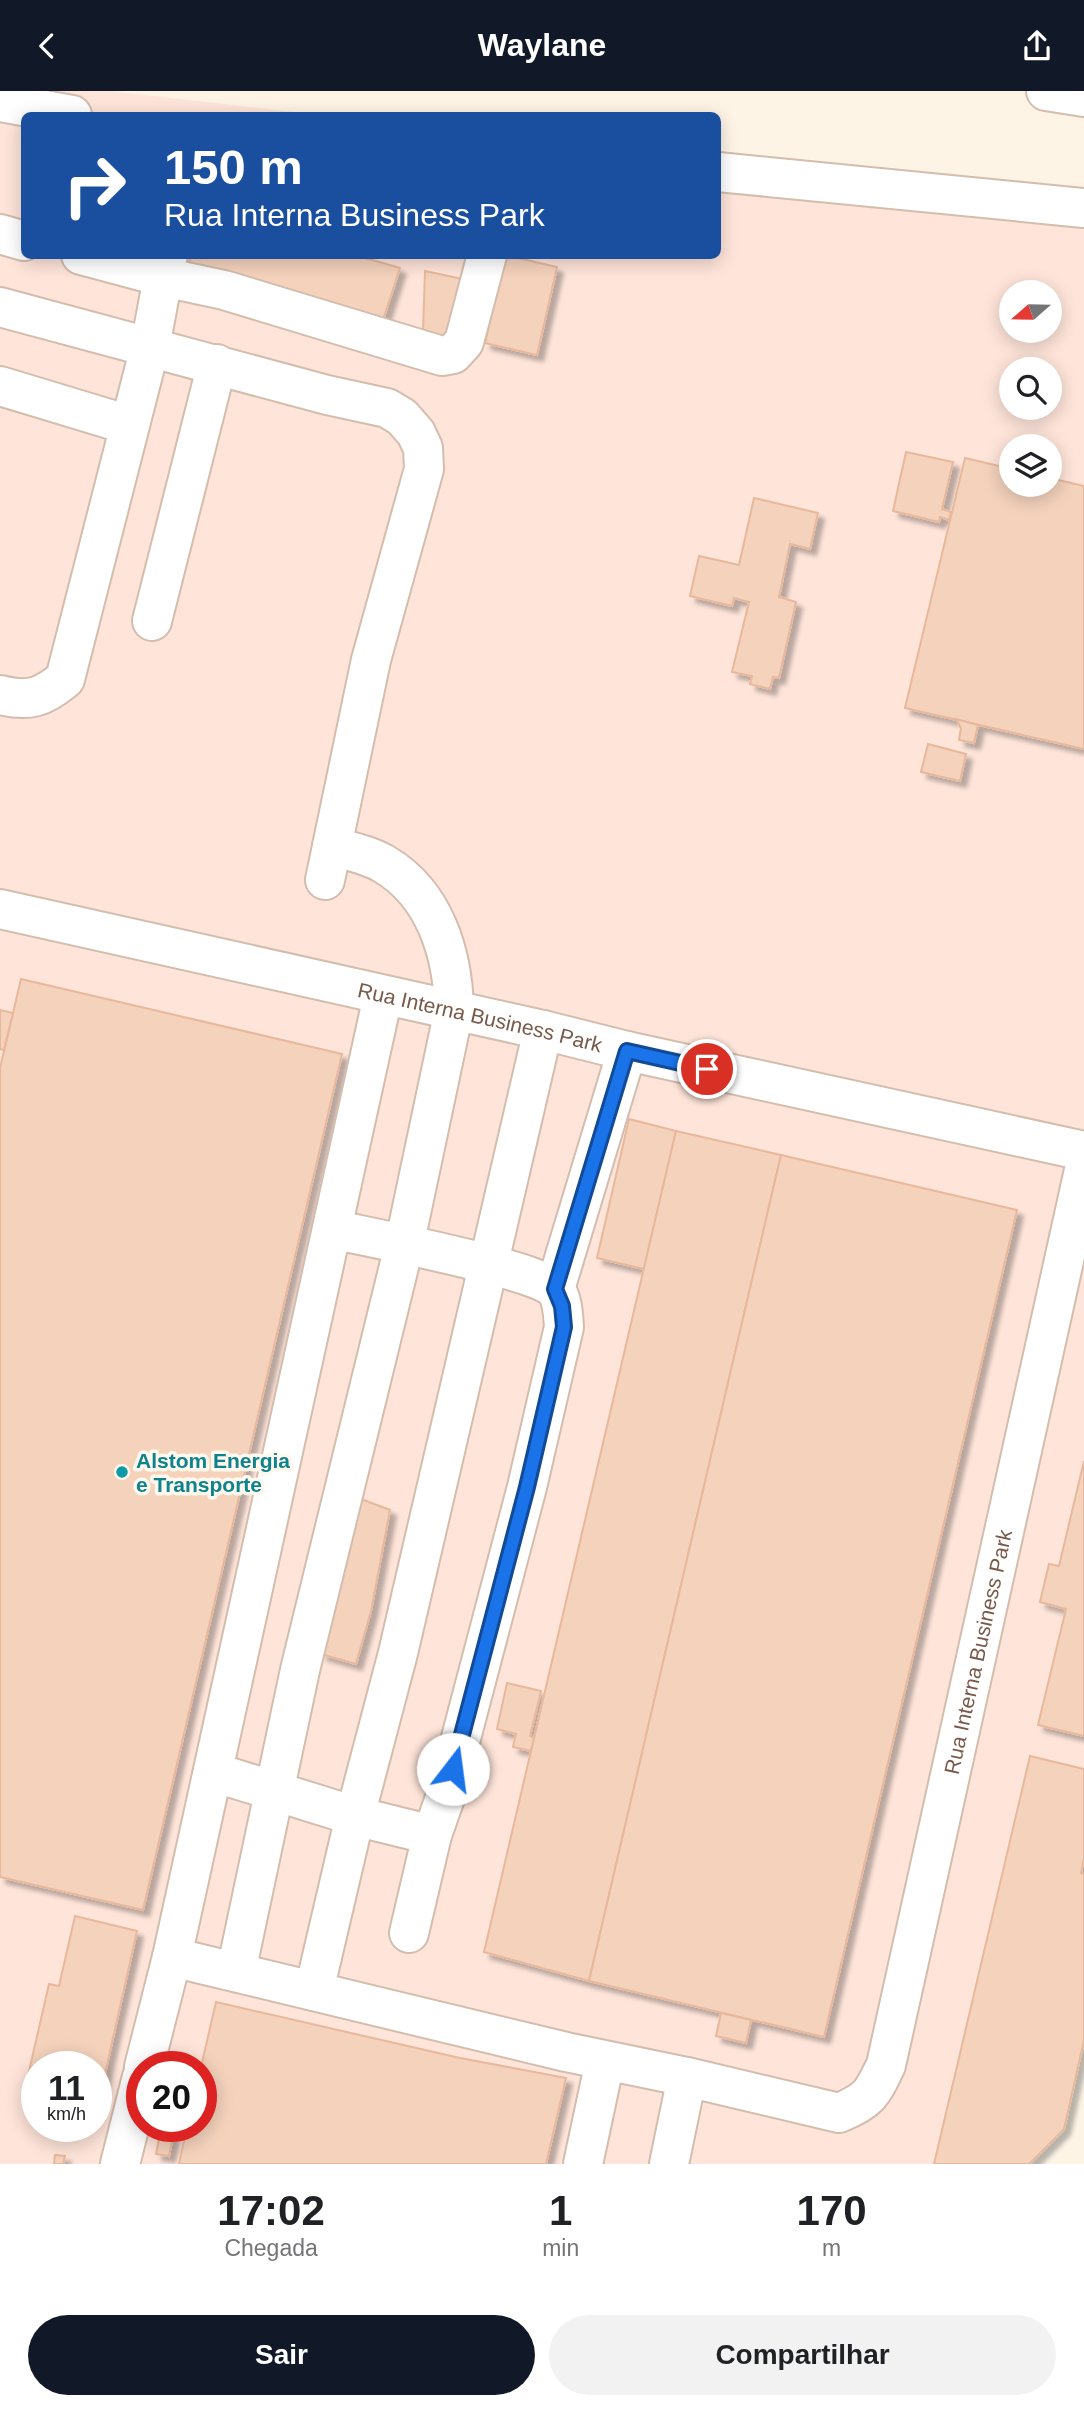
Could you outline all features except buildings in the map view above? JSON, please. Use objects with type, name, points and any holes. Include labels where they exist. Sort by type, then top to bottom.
[{"type":"street","points":[[1046,91],[1084,97]]},
{"type":"street","points":[[0,102],[55,112]]},
{"type":"street","points":[[721,172],[1084,208]]},
{"type":"street","points":[[0,234],[21,240]]},
{"type":"street","points":[[112,259],[166,266],[224,290],[442,356],[453,354],[464,342],[486,259]]},
{"type":"street","points":[[0,695],[22,700],[40,696],[65,679],[150,347],[166,266]]},
{"type":"street","points":[[0,307],[327,395],[387,408],[402,417],[416,433],[423,448],[424,469],[371,660],[329,863],[384,863],[418,892],[431,911],[445,946],[454,979],[454,1010],[404,1246],[300,1670],[236,1972]]},
{"type":"street","points":[[152,621],[217,364]]},
{"type":"street","points":[[0,386],[130,425]]},
{"type":"street","name":"Rua Interna Business Park","points":[[0,909],[1084,1151]]},
{"type":"street","points":[[148,2051],[172,1957],[383,996]]},
{"type":"street","points":[[314,1991],[355,1816],[398,1653],[543,1030]]},
{"type":"street","points":[[555,1289],[627,1051]]},
{"type":"street","name":"Rua Interna Business Park","points":[[687,2077],[839,2113],[858,2105],[873,2093],[886,2065],[1084,1170]]},
{"type":"street","points":[[332,1229],[490,1265],[539,1279],[555,1289],[562,1306],[564,1327],[524,1501],[446,1795],[432,1836],[409,1933]]},
{"type":"street","points":[[213,1772],[355,1816],[432,1836]]},
{"type":"street","points":[[172,1957],[605,2061],[687,2077],[669,2164]]},
{"type":"street","points":[[583,2164],[605,2061]]},
{"type":"street","points":[[120,2164],[126,2140]]},
{"type":"shaded area","points":[[0,91],[110,91],[294,112],[21,112],[21,259],[721,259],[721,162],[1084,205],[1084,2008],[1016,2164],[0,2164]]},
{"type":"place","name":"Alstom Energia e Transporte","points":[[122,1472]]},
{"type":"route","points":[[453,1769],[527,1487],[564,1327],[562,1306],[555,1289],[627,1051],[707,1069]]}]
